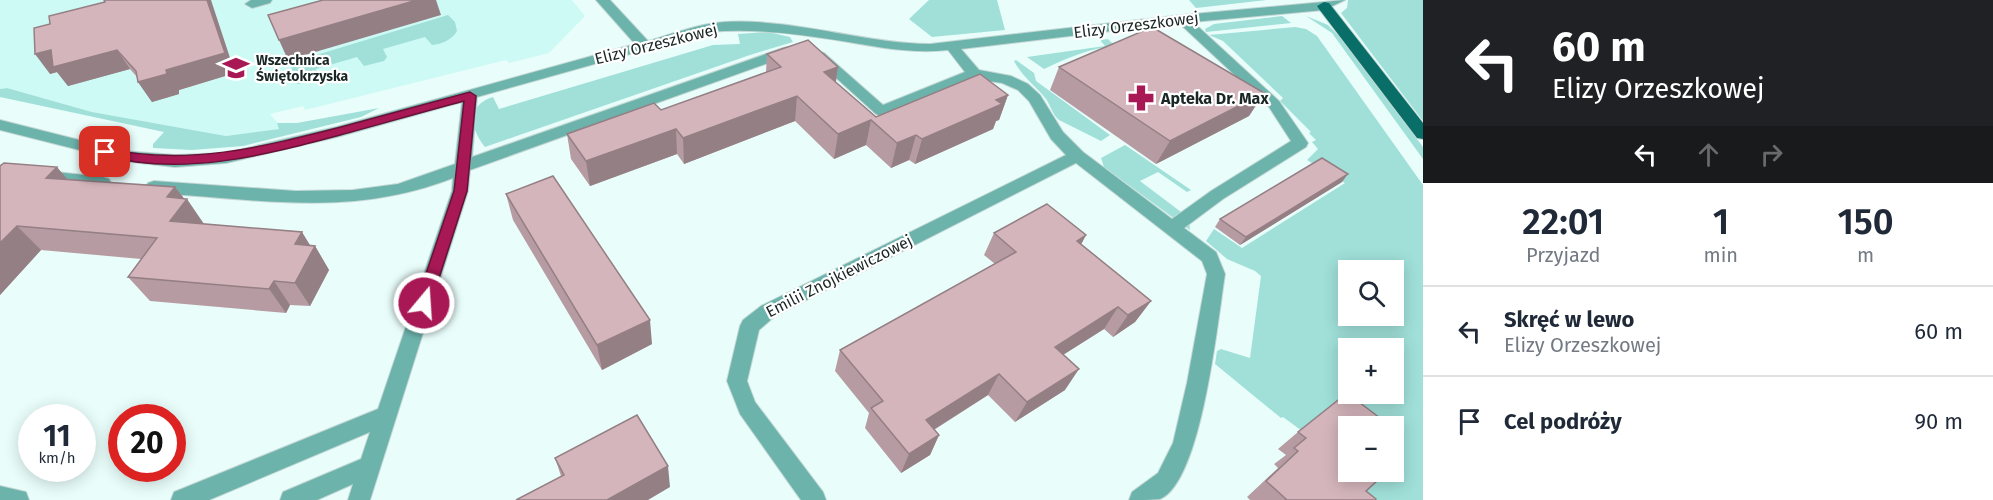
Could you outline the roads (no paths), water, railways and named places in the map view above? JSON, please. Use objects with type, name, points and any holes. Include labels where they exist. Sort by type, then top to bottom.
[{"type":"main road","points":[[1327,2],[1423,134]]},
{"type":"street","points":[[603,0],[644,45]]},
{"type":"street","name":"Elizy Orzeszkowej","points":[[0,124],[123,156],[175,161],[208,160],[288,144],[470,96],[686,33],[729,25],[748,25],[828,35],[910,49],[1327,2]]},
{"type":"street","points":[[1172,228],[1217,195],[1300,143],[1274,104],[1182,19]]},
{"type":"street","points":[[141,186],[265,196],[354,196],[406,188],[462,169],[499,152],[807,45],[828,35]]},
{"type":"street","points":[[807,45],[881,111],[974,74],[1006,79],[1023,87],[1035,98],[1057,135],[1077,156],[1210,257],[1216,274],[1190,418],[1177,463],[1166,481],[1140,500]]},
{"type":"street","points":[[952,46],[974,74]]},
{"type":"street","points":[[359,500],[460,191],[470,96]]},
{"type":"street","name":"Emilii Znojkiewiczowej","points":[[815,500],[747,407],[740,393],[737,381],[750,326],[768,311],[1077,156]]},
{"type":"street","points":[[0,189],[8,173],[123,185]]},
{"type":"street","points":[[182,500],[387,415]]},
{"type":"street","points":[[291,500],[370,466]]},
{"type":"street","points":[[0,497],[18,500]]},
{"type":"place","name":"Wszechnica Świętokrzyska","points":[[236,68]]},
{"type":"place","name":"Apteka Dr. Max","points":[[1141,98]]}]
